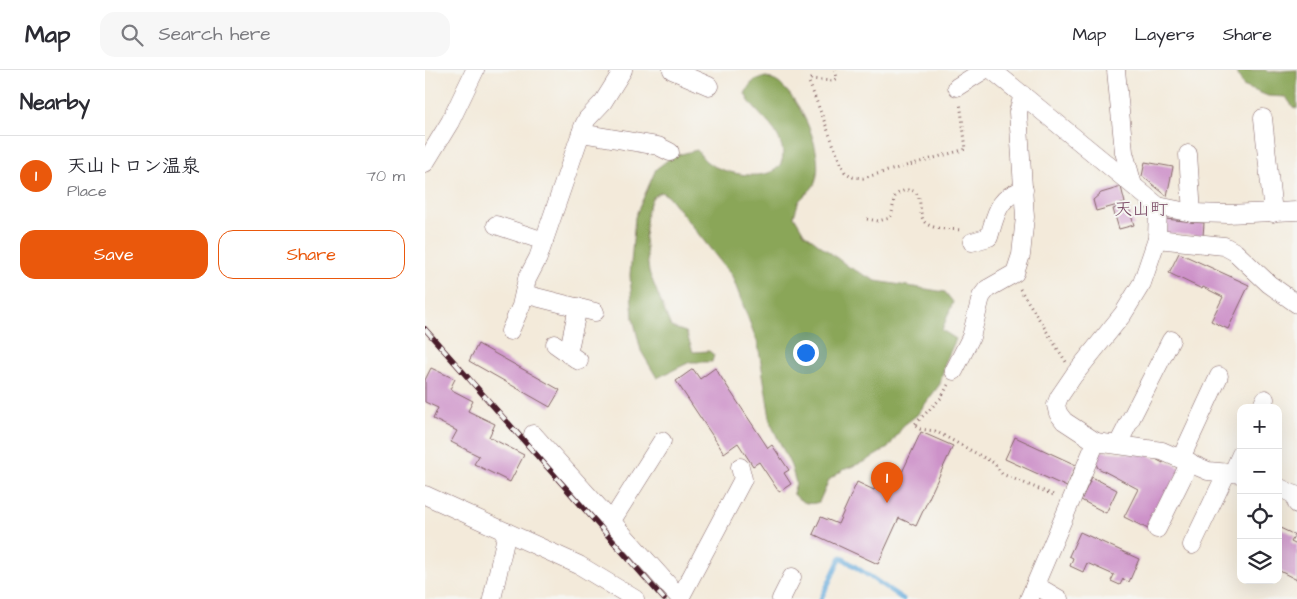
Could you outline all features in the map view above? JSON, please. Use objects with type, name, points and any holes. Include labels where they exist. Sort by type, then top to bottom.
[{"type":"street","points":[[425,163],[450,122],[475,70]]},
{"type":"street","points":[[510,332],[524,294],[527,279],[538,258],[587,119],[603,102],[623,70]]},
{"type":"street","points":[[673,70],[709,86]]},
{"type":"street","points":[[957,87],[984,70]]},
{"type":"street","points":[[992,70],[1158,206],[1192,213],[1228,214],[1297,211]]},
{"type":"street","points":[[1116,70],[1124,152],[1133,185]]},
{"type":"street","points":[[954,371],[971,337],[981,297],[987,289],[1015,273],[1021,255],[1025,217],[1018,112],[1023,95]]},
{"type":"street","points":[[1263,118],[1273,213]]},
{"type":"street","points":[[581,133],[658,146],[670,152]]},
{"type":"street","points":[[1188,154],[1192,213]]},
{"type":"street","points":[[972,242],[989,236],[994,218],[1006,197],[1024,190]]},
{"type":"street","points":[[1158,206],[1157,239],[1142,283],[1135,297],[1074,375],[1059,397],[1056,405],[1058,413],[1064,421],[1096,442],[1162,451],[1208,470],[1234,473],[1192,545]]},
{"type":"street","points":[[496,225],[544,241]]},
{"type":"street","points":[[1157,239],[1224,246],[1235,252],[1269,284],[1297,304]]},
{"type":"street","points":[[524,294],[595,312]]},
{"type":"street","points":[[567,353],[578,307]]},
{"type":"street","points":[[1118,444],[1171,340]]},
{"type":"street","points":[[1157,529],[1219,376]]},
{"type":"street","points":[[533,434],[680,599],[743,479],[739,468]]},
{"type":"street","points":[[611,522],[662,441]]},
{"type":"street","points":[[1059,599],[1032,592],[1096,442]]},
{"type":"street","points":[[1282,490],[1295,495],[1297,504]]},
{"type":"street","points":[[425,495],[579,565],[635,599]]},
{"type":"street","points":[[492,599],[507,532]]},
{"type":"path","points":[[835,70],[837,78],[833,81],[811,79],[809,82],[845,172],[853,177],[863,178],[966,148],[957,87]]},
{"type":"path","points":[[867,219],[878,221],[891,218],[897,194],[907,190],[915,192],[919,197],[923,219],[926,224],[935,227],[990,233]]},
{"type":"path","points":[[1015,273],[1021,291],[1074,375]]},
{"type":"path","points":[[954,371],[947,389],[941,398],[914,424],[920,429],[935,432],[994,463],[1003,474],[1071,502]]},
{"type":"green space","points":[[1236,70],[1266,70],[1268,72],[1297,70],[1297,109],[1293,107],[1286,97],[1268,96],[1243,86]]},
{"type":"green space","points":[[767,77],[780,84],[796,103],[814,142],[818,168],[816,180],[811,189],[799,201],[794,216],[804,233],[849,267],[876,281],[945,292],[953,302],[942,330],[956,339],[945,363],[940,384],[917,415],[904,425],[888,448],[866,461],[843,470],[829,480],[819,502],[811,504],[801,501],[793,493],[796,483],[791,466],[771,424],[758,344],[732,276],[668,196],[661,192],[652,198],[647,212],[645,239],[649,272],[671,327],[686,332],[693,352],[709,351],[714,355],[712,362],[690,362],[657,378],[641,351],[633,318],[630,275],[635,217],[656,169],[673,156],[697,150],[706,161],[728,171],[755,175],[777,169],[782,160],[782,147],[779,139],[745,94],[753,82]]},
{"type":"building","points":[[1145,162],[1173,167],[1167,196],[1142,176]]},
{"type":"building","points":[[1121,187],[1125,203],[1096,211],[1093,200],[1101,193]]},
{"type":"building","points":[[1128,205],[1134,225],[1119,229],[1113,209]]},
{"type":"building","points":[[1165,219],[1204,223],[1203,236],[1164,233]]},
{"type":"building","points":[[1179,253],[1249,285],[1228,329],[1211,321],[1223,297],[1169,273]]},
{"type":"building","points":[[478,344],[560,390],[550,407],[469,361]]},
{"type":"building","points":[[431,368],[455,379],[450,389],[473,401],[468,411],[495,424],[489,437],[524,455],[510,482],[474,464],[479,456],[451,442],[457,431],[433,419],[438,408],[425,402],[425,380]]},
{"type":"building","points":[[715,368],[768,448],[772,445],[789,470],[784,473],[791,484],[779,492],[759,462],[753,466],[738,443],[724,453],[676,381],[693,369],[700,379]]},
{"type":"building","points":[[921,432],[953,446],[916,526],[899,518],[878,564],[813,534],[821,517],[838,524],[857,482],[874,490],[881,476],[897,483]]},
{"type":"building","points":[[1015,437],[1076,465],[1067,487],[1005,459]]},
{"type":"building","points":[[1100,451],[1148,455],[1163,463],[1164,460],[1181,468],[1150,530],[1124,517],[1138,489],[1098,468],[1096,464]]},
{"type":"building","points":[[1092,477],[1117,490],[1106,513],[1081,500]]},
{"type":"building","points":[[1282,529],[1295,535],[1291,542],[1297,545],[1297,580],[1282,572]]},
{"type":"building","points":[[1080,532],[1139,559],[1129,582],[1123,579],[1120,585],[1111,581],[1114,575],[1087,563],[1083,572],[1070,566],[1073,558],[1069,556]]},
{"type":"waterway","points":[[821,599],[841,557],[903,599]]},
{"type":"railway","points":[[425,329],[664,599]]},
{"type":"place","name":"天山トロン温泉","points":[[887,503]]},
{"type":"district","name":"天山町","points":[[1141,209]]}]
